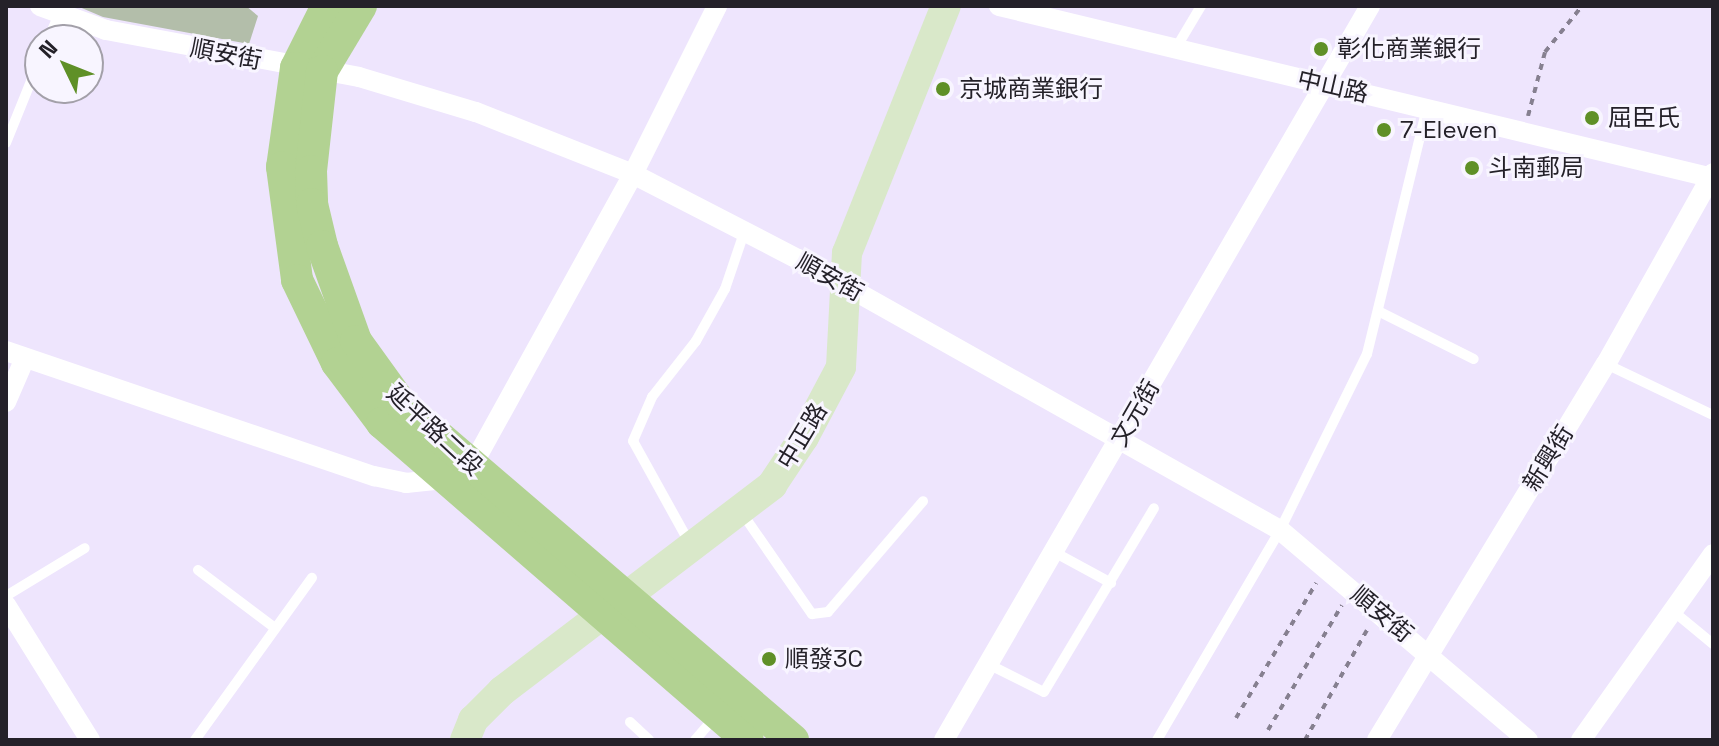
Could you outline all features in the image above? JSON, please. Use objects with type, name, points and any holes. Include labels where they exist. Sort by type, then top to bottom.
[{"type":"main road","name":"延平路二段","points":[[327,6],[309,69],[312,204],[337,301],[373,370],[458,472],[611,604],[793,740]]},
{"type":"main road","name":"延平路二段","points":[[309,69],[361,6]]},
{"type":"main road","name":"中正路","points":[[465,740],[473,720],[502,691],[611,604],[742,512],[772,485],[841,367],[842,283],[847,253],[946,6]]},
{"type":"main road","name":"延平路二段","points":[[611,604],[718,714],[748,740]]},
{"type":"street","points":[[6,402],[16,354],[374,476],[406,483],[458,472],[633,174],[717,6]]},
{"type":"street","name":"中山路","points":[[999,6],[1712,176]]},
{"type":"street","name":"文元街","points":[[944,740],[1370,6]]},
{"type":"street","name":"順安街","points":[[49,11],[309,69],[476,112],[633,174],[842,283],[1280,530],[1528,740]]},
{"type":"street","name":"新興街","points":[[1377,740],[1606,364],[1712,176]]},
{"type":"street","points":[[1581,740],[1713,554]]},
{"type":"street","points":[[6,605],[90,740]]},
{"type":"lane","points":[[1176,48],[1201,6]]},
{"type":"lane","points":[[6,143],[24,99]]},
{"type":"lane","points":[[1157,740],[1280,530],[1367,354],[1427,108]]},
{"type":"lane","points":[[692,548],[633,441],[652,397],[696,341],[725,289],[744,233]]},
{"type":"lane","points":[[1378,311],[1474,359]]},
{"type":"lane","points":[[1606,364],[1713,415]]},
{"type":"lane","points":[[742,512],[812,614],[828,612],[923,501]]},
{"type":"lane","points":[[990,665],[1044,692],[1154,508]]},
{"type":"lane","points":[[6,596],[85,548]]},
{"type":"lane","points":[[1054,552],[1111,583]]},
{"type":"lane","points":[[198,570],[275,628]]},
{"type":"lane","points":[[195,740],[312,578]]},
{"type":"lane","points":[[1673,611],[1713,644]]},
{"type":"lane","points":[[695,740],[718,714]]},
{"type":"lane","points":[[630,722],[649,740]]},
{"type":"path","points":[[1525,130],[1545,52],[1582,6]]},
{"type":"path","points":[[1236,718],[1325,567]]},
{"type":"path","points":[[1268,730],[1351,588]]},
{"type":"path","points":[[1305,740],[1378,611]]},
{"type":"green space","points":[[77,6],[246,6],[258,16],[249,44],[103,17]]},
{"type":"place","name":"彰化商業銀行","points":[[1321,49]]},
{"type":"place","name":"京城商業銀行","points":[[943,89]]},
{"type":"place","name":"屈臣氏","points":[[1592,118]]},
{"type":"place","name":"7-Eleven","points":[[1384,130]]},
{"type":"place","name":"斗南郵局","points":[[1472,168]]},
{"type":"place","name":"順發3C","points":[[769,659]]}]
